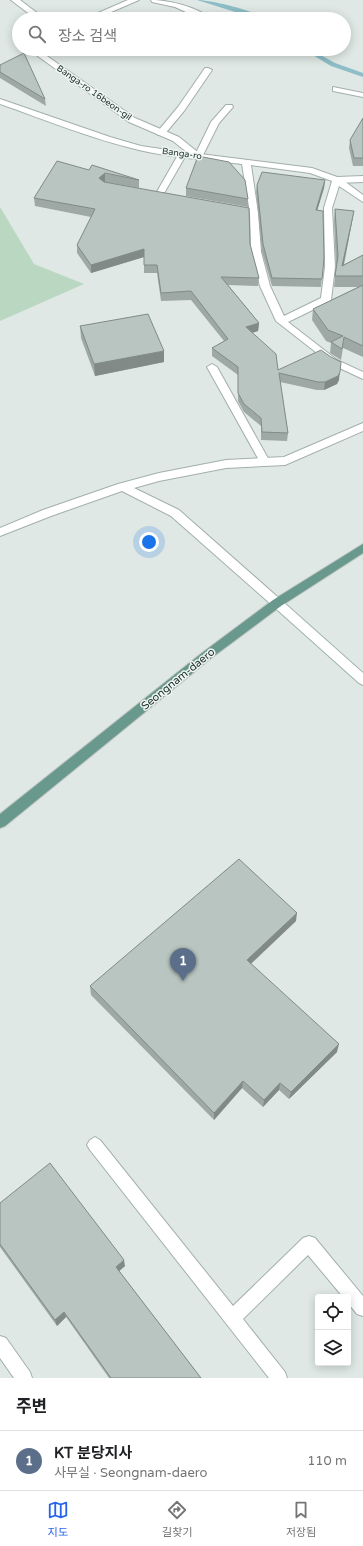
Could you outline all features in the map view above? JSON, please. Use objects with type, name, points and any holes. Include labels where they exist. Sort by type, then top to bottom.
[{"type":"main road","name":"Seongnam-daero","points":[[0,822],[206,656],[277,603],[363,548]]},
{"type":"street","points":[[15,0],[31,12]]},
{"type":"street","points":[[105,12],[135,0]]},
{"type":"street","points":[[155,0],[177,5],[192,12]]},
{"type":"street","name":"Banga-ro 16beon-gil","points":[[42,56],[132,120],[176,139],[198,157]]},
{"type":"street","points":[[161,132],[181,110],[208,70]]},
{"type":"street","points":[[336,89],[363,95]]},
{"type":"street","name":"Banga-ro","points":[[0,101],[107,139],[142,148],[182,156],[246,162],[312,171],[337,180],[363,199]]},
{"type":"street","points":[[198,157],[215,122],[229,107]]},
{"type":"street","points":[[159,195],[182,156]]},
{"type":"street","points":[[246,162],[250,212],[256,252],[265,286],[281,320],[334,362],[363,376]]},
{"type":"street","points":[[281,320],[326,300],[330,267],[328,208],[337,180],[363,179]]},
{"type":"street","points":[[212,367],[265,462]]},
{"type":"street","points":[[0,532],[47,513],[122,487],[159,477],[226,464],[284,461],[363,427]]},
{"type":"street","points":[[122,487],[148,498],[175,513],[204,537],[363,680]]},
{"type":"street","points":[[95,1145],[279,1378]]},
{"type":"street","points":[[232,1318],[309,1244],[363,1308]]},
{"type":"street","points":[[0,1344],[24,1378]]},
{"type":"green space","points":[[0,207],[34,264],[84,284],[0,321]]},
{"type":"building","points":[[18,56],[25,56],[45,99],[0,72],[0,65]]},
{"type":"building","points":[[363,118],[363,158],[354,158],[350,140]]},
{"type":"building","points":[[198,156],[229,162],[245,180],[248,199],[186,188]]},
{"type":"building","points":[[57,161],[89,170],[92,165],[139,180],[105,173],[99,178],[104,182],[249,208],[250,244],[259,278],[221,277],[259,323],[246,327],[276,354],[278,370],[321,350],[341,362],[338,376],[325,382],[318,382],[279,373],[288,433],[262,432],[261,418],[244,404],[238,393],[238,367],[212,348],[228,339],[191,291],[161,293],[157,265],[144,265],[144,249],[91,265],[77,245],[95,209],[34,198]]},
{"type":"building","points":[[262,172],[325,180],[316,210],[323,211],[324,259],[322,279],[272,278],[263,244],[257,185]]},
{"type":"building","points":[[335,209],[354,211],[342,266],[363,255],[363,276],[335,276],[338,256]]},
{"type":"building","points":[[363,285],[363,346],[344,337],[342,349],[331,342],[343,336],[328,330],[313,309]]},
{"type":"building","points":[[148,314],[164,351],[94,364],[80,326]]},
{"type":"building","points":[[239,859],[297,913],[247,960],[339,1044],[291,1092],[280,1083],[264,1100],[243,1081],[214,1113],[90,986]]},
{"type":"building","points":[[50,1163],[124,1260],[116,1267],[201,1378],[111,1378],[64,1312],[55,1320],[0,1244],[0,1203]]},
{"type":"waterway","points":[[200,0],[243,12]]},
{"type":"waterway","points":[[318,56],[333,64],[363,75]]},
{"type":"place","name":"KT 분당지사","points":[[183,981]]}]
